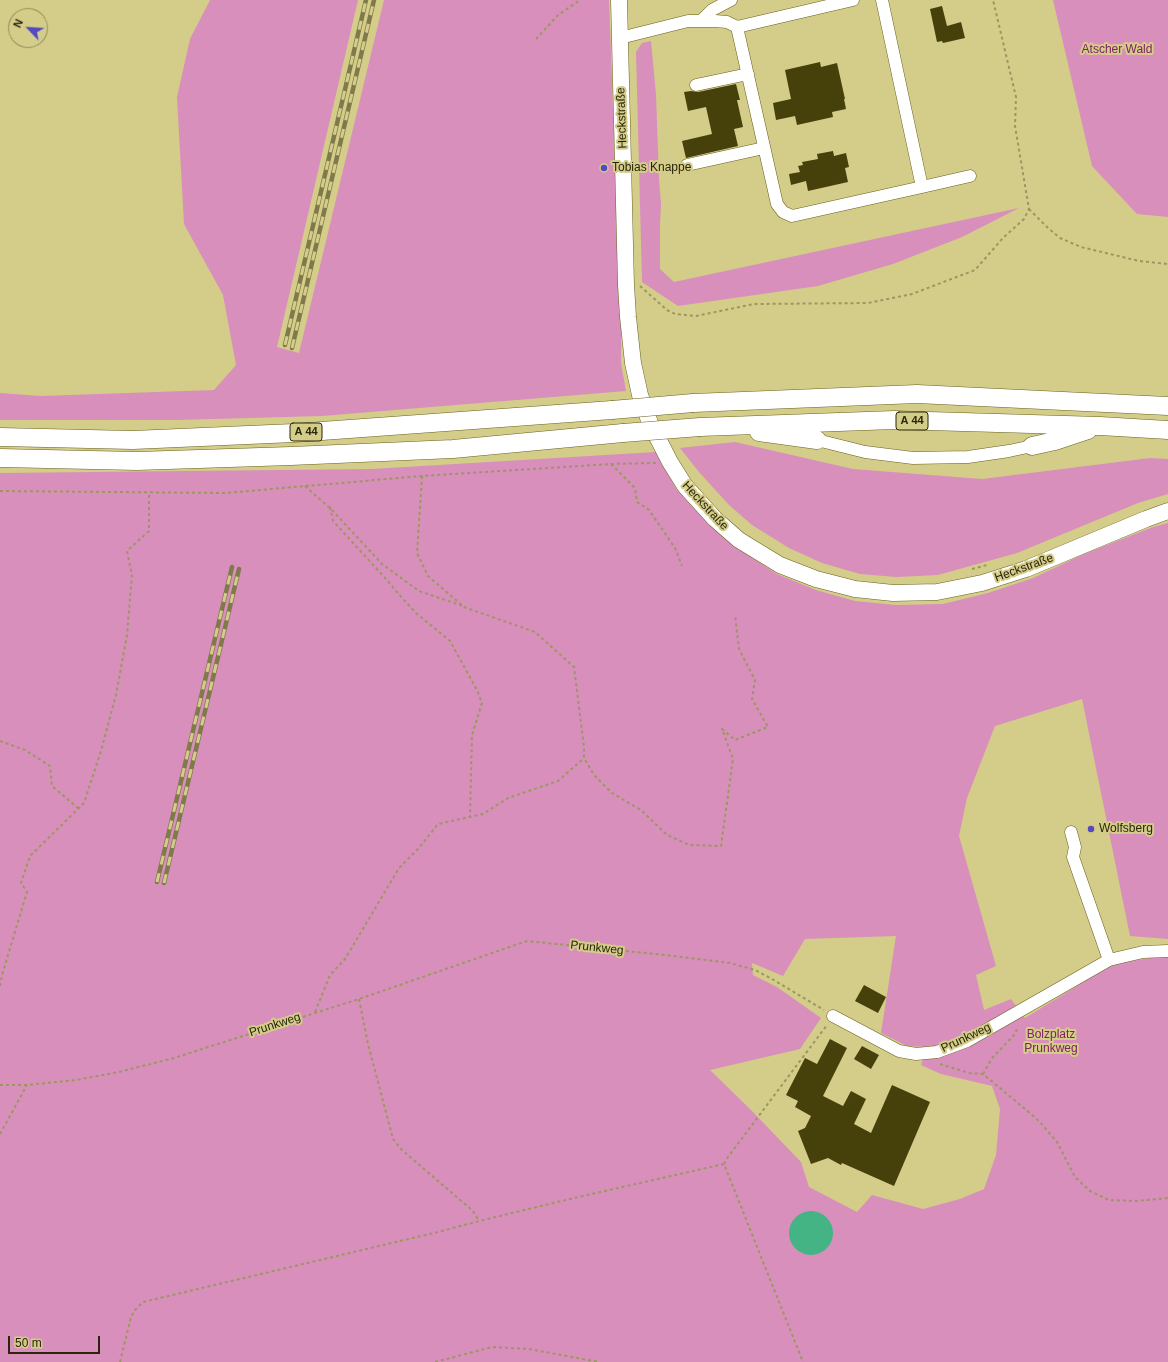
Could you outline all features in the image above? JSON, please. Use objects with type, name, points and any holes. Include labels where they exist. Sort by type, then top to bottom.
[{"type":"highway","name":"A 44","points":[[0,437],[133,440],[294,433],[693,403],[917,394],[1168,406]]},
{"type":"highway","name":"A 44","points":[[0,458],[137,461],[307,455],[452,448],[700,426],[894,420],[1100,426],[1168,430]]},
{"type":"highway","points":[[725,426],[779,436],[817,440]]},
{"type":"highway","points":[[1032,446],[1055,441],[1100,426]]},
{"type":"main road","name":"Heckstraße","points":[[619,0],[626,285],[633,363],[640,395],[650,423],[670,462],[685,486],[715,519],[739,540],[780,565],[816,579],[855,589],[893,593],[938,592],[982,582],[1026,569],[1168,511]]},
{"type":"street","points":[[702,20],[712,10],[731,0]]},
{"type":"street","points":[[620,38],[688,21],[702,20],[727,22],[737,27],[853,0]]},
{"type":"street","points":[[882,0],[922,186]]},
{"type":"street","points":[[737,27],[777,204],[783,212],[792,216],[970,176]]},
{"type":"street","points":[[696,85],[748,74]]},
{"type":"street","points":[[687,165],[764,148]]},
{"type":"street","points":[[817,440],[865,452],[913,458],[968,457],[1032,446]]},
{"type":"street","points":[[1071,832],[1075,847],[1073,857],[1109,960]]},
{"type":"street","name":"Prunkweg","points":[[833,1016],[899,1051],[916,1054],[937,1052],[967,1040],[1109,960],[1143,952],[1168,951]]},
{"type":"path","points":[[536,39],[558,15],[580,0]]},
{"type":"path","points":[[993,0],[1016,97],[1015,126],[1029,209],[1060,238],[1082,247],[1139,261],[1168,264]]},
{"type":"path","points":[[626,285],[639,285],[667,310],[675,314],[696,316],[754,304],[868,303],[912,294],[975,270],[1003,238],[1024,219],[1029,209]]},
{"type":"path","points":[[0,491],[225,492],[422,476],[611,464],[670,462]]},
{"type":"path","points":[[611,464],[635,488],[637,502],[649,510],[675,548],[682,566]]},
{"type":"path","points":[[422,476],[417,553],[428,576],[464,607]]},
{"type":"path","points":[[305,486],[330,507],[382,564],[419,590],[535,632],[574,667],[584,747],[584,758],[594,775],[612,793],[641,810],[667,835],[689,845],[721,846],[732,759],[722,729],[735,740],[768,727],[752,699],[755,680],[739,648],[735,615]]},
{"type":"path","points":[[0,986],[2,975],[28,892],[22,883],[30,856],[84,804],[101,751],[116,695],[127,635],[132,575],[127,551],[149,531],[149,492]]},
{"type":"path","points":[[330,507],[333,521],[407,603],[450,641],[477,690],[482,704],[472,734],[470,817]]},
{"type":"path","points":[[0,741],[25,750],[50,766],[52,786],[79,809]]},
{"type":"path","points":[[315,1012],[330,975],[345,959],[399,868],[419,848],[438,824],[483,814],[508,798],[558,780],[584,758]]},
{"type":"path","name":"Prunkweg","points":[[0,1085],[27,1085],[76,1080],[120,1072],[174,1058],[359,999],[527,941],[730,963],[755,970],[833,1016]]},
{"type":"path","points":[[359,999],[368,1044],[393,1140],[402,1150],[473,1211],[479,1221]]},
{"type":"path","points":[[983,1074],[992,1058],[1016,1033],[1018,1020],[1015,1014]]},
{"type":"path","points":[[120,1362],[131,1317],[134,1311],[143,1302],[724,1164],[833,1016]]},
{"type":"path","points":[[916,1054],[949,1068],[969,1073],[983,1074],[1040,1122],[1057,1142],[1075,1177],[1090,1192],[1109,1200],[1168,1198]]},
{"type":"path","points":[[0,1134],[27,1085]]},
{"type":"path","points":[[724,1164],[803,1362]]},
{"type":"path","points":[[435,1362],[492,1347],[529,1349],[599,1362]]},
{"type":"green space","points":[[210,0],[358,0],[277,347],[299,353],[384,0],[609,0],[621,363],[626,391],[322,416],[177,420],[0,420],[0,393],[41,396],[214,390],[236,365],[223,295],[184,224],[177,97],[190,39]]},
{"type":"green space","name":"Atscher Wald","points":[[1053,0],[1168,0],[1168,217],[1137,214],[1092,166]]},
{"type":"green space","points":[[651,41],[656,95],[661,204],[660,269],[674,282],[1019,208],[962,237],[893,264],[818,286],[678,306],[642,282],[636,52],[642,43]]},
{"type":"green space","points":[[735,442],[853,469],[982,479],[1150,458],[1168,459],[1168,494],[1138,503],[1017,553],[938,575],[896,577],[860,574],[822,563],[789,548],[752,525],[729,505],[699,472],[680,448]]},
{"type":"green space","name":"Bolzplatz Prunkweg","points":[[656,452],[677,490],[709,524],[736,547],[777,574],[816,590],[855,601],[896,605],[943,604],[988,593],[1033,578],[1084,554],[1153,527],[1168,523],[1168,939],[1130,936],[1082,699],[995,726],[967,798],[959,836],[996,966],[976,975],[984,1010],[1011,999],[1025,1018],[1113,964],[1156,957],[1168,957],[1168,1362],[0,1362],[0,473],[372,469]],"holes":[[[896,936],[881,1033],[907,1046],[926,1047],[921,1065],[941,1074],[992,1086],[1000,1109],[996,1155],[984,1189],[960,1199],[923,1209],[872,1195],[857,1212],[809,1187],[801,1162],[710,1070],[800,1049],[821,1018],[777,987],[753,975],[752,963],[783,976],[805,939]]]},
{"type":"shaded area","points":[[807,1211],[815,1211],[827,1217],[833,1229],[833,1237],[827,1249],[815,1255],[807,1255],[795,1249],[789,1237],[789,1229],[795,1217]]},
{"type":"building","points":[[942,6],[947,26],[961,22],[965,38],[943,43],[942,41],[937,42],[930,9]]},
{"type":"building","points":[[820,62],[821,67],[837,63],[846,109],[832,112],[833,117],[797,125],[795,116],[776,120],[773,103],[791,99],[785,70]]},
{"type":"building","points":[[736,84],[740,100],[737,100],[743,127],[734,129],[738,146],[686,158],[682,141],[712,134],[706,107],[688,111],[684,92],[698,92]]},
{"type":"building","points":[[833,151],[834,156],[846,153],[849,167],[845,168],[848,182],[808,191],[806,181],[791,185],[789,174],[800,172],[798,166],[803,165],[802,162],[818,159],[817,154]]},
{"type":"building","points":[[864,985],[886,997],[878,1013],[855,1001]]},
{"type":"building","points":[[830,1039],[847,1048],[823,1096],[843,1106],[851,1091],[866,1099],[854,1124],[871,1133],[892,1085],[930,1102],[894,1186],[842,1163],[841,1165],[828,1158],[811,1164],[798,1131],[805,1128],[811,1116],[795,1107],[798,1101],[786,1095],[805,1058],[817,1064]]},
{"type":"building","points":[[862,1046],[879,1055],[871,1069],[854,1059]]},
{"type":"railway","points":[[285,345],[366,0]]},
{"type":"railway","points":[[292,348],[374,0]]},
{"type":"railway","points":[[157,882],[232,567]]},
{"type":"railway","points":[[164,883],[239,569]]},
{"type":"place","name":"Tobias Knappe","points":[[604,168]]},
{"type":"place","name":"Wolfsberg","points":[[1091,829]]}]
